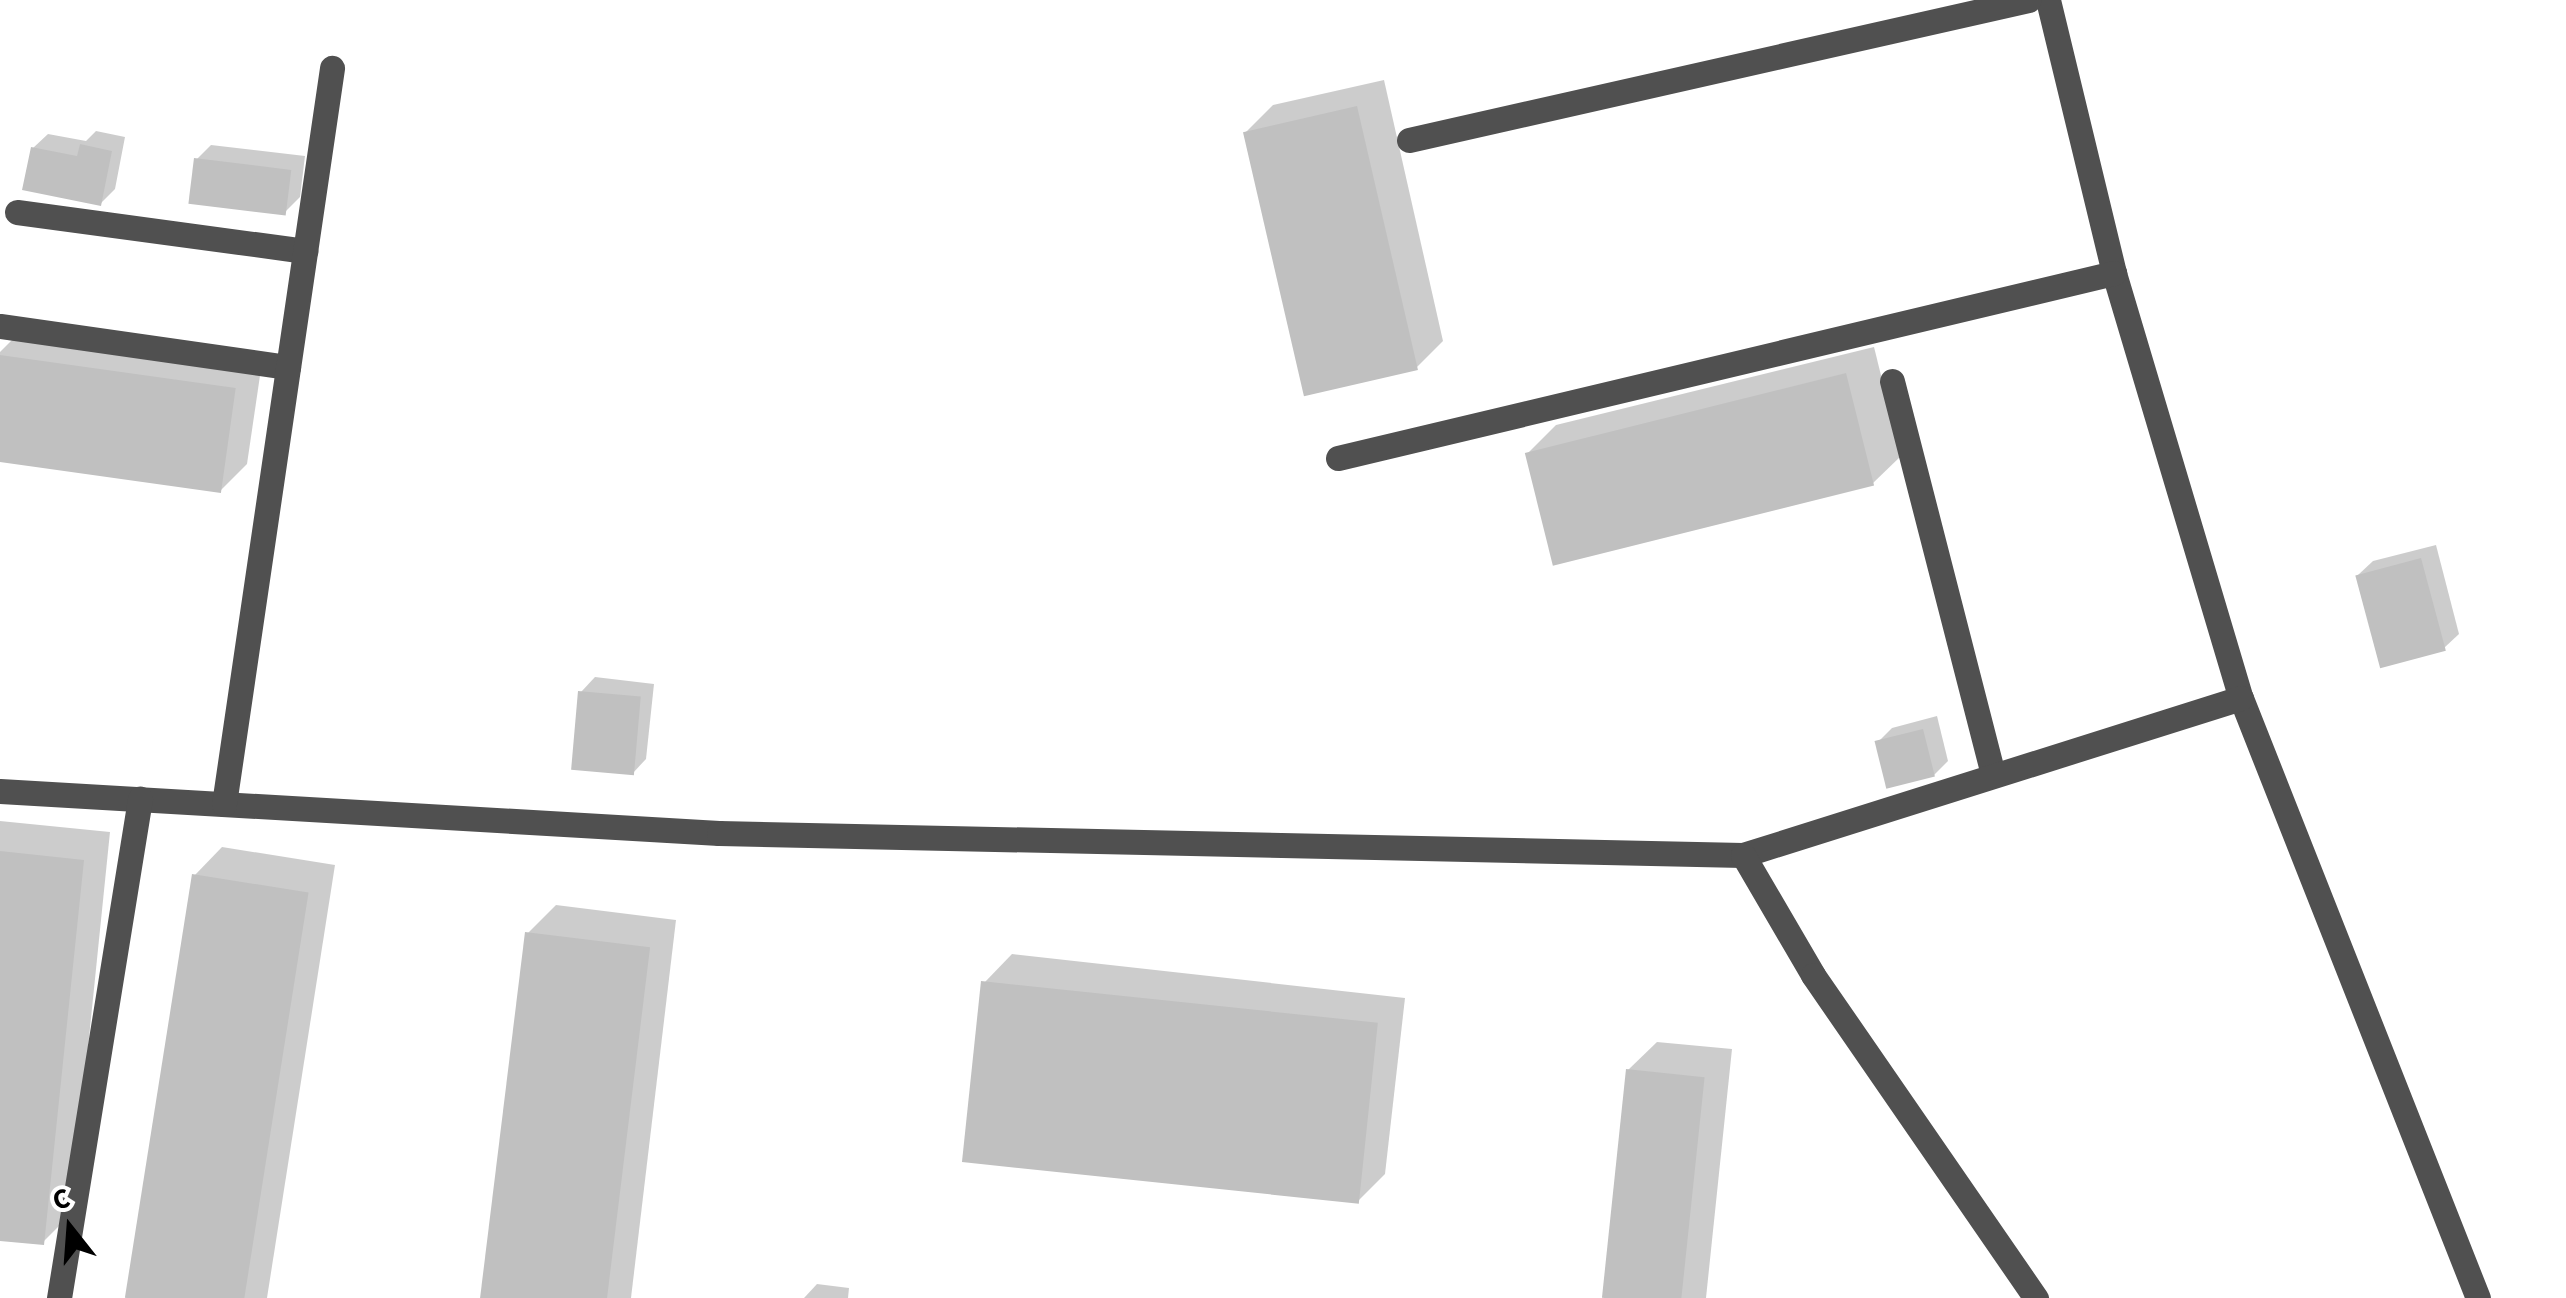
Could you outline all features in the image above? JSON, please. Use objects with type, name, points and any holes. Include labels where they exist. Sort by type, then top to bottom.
[{"type":"street","points":[[1408,140],[2028,0]]},
{"type":"street","points":[[2048,0],[2114,273],[2241,698],[2478,1298]]},
{"type":"street","points":[[224,804],[332,68]]},
{"type":"street","points":[[17,212],[305,252]]},
{"type":"street","points":[[1338,458],[2114,273]]},
{"type":"street","points":[[0,326],[288,367]]},
{"type":"street","points":[[1892,381],[1993,774]]},
{"type":"street","points":[[0,791],[719,834],[1743,855],[2241,698]]},
{"type":"street","points":[[59,1298],[140,800]]},
{"type":"street","points":[[1743,855],[1812,975],[2036,1298]]},
{"type":"building","points":[[1357,106],[1418,370],[1304,396],[1243,132]]},
{"type":"building","points":[[80,144],[112,151],[101,206],[22,190],[31,147],[77,156]]},
{"type":"building","points":[[194,158],[291,170],[286,216],[188,204]]},
{"type":"building","points":[[0,355],[236,388],[221,493],[0,462]]},
{"type":"building","points":[[1846,373],[1874,486],[1553,566],[1525,453]]},
{"type":"building","points":[[2421,558],[2446,651],[2380,668],[2355,576]]},
{"type":"building","points":[[578,691],[641,696],[634,775],[571,770]]},
{"type":"building","points":[[1923,729],[1935,777],[1886,789],[1874,741]]},
{"type":"building","points":[[0,851],[84,860],[44,1245],[0,1241]]},
{"type":"building","points":[[192,874],[309,892],[244,1298],[125,1298]]},
{"type":"building","points":[[525,932],[650,947],[607,1298],[480,1298]]},
{"type":"building","points":[[981,981],[1378,1023],[1359,1204],[962,1162]]},
{"type":"building","points":[[1626,1069],[1705,1077],[1681,1298],[1602,1298]]}]
